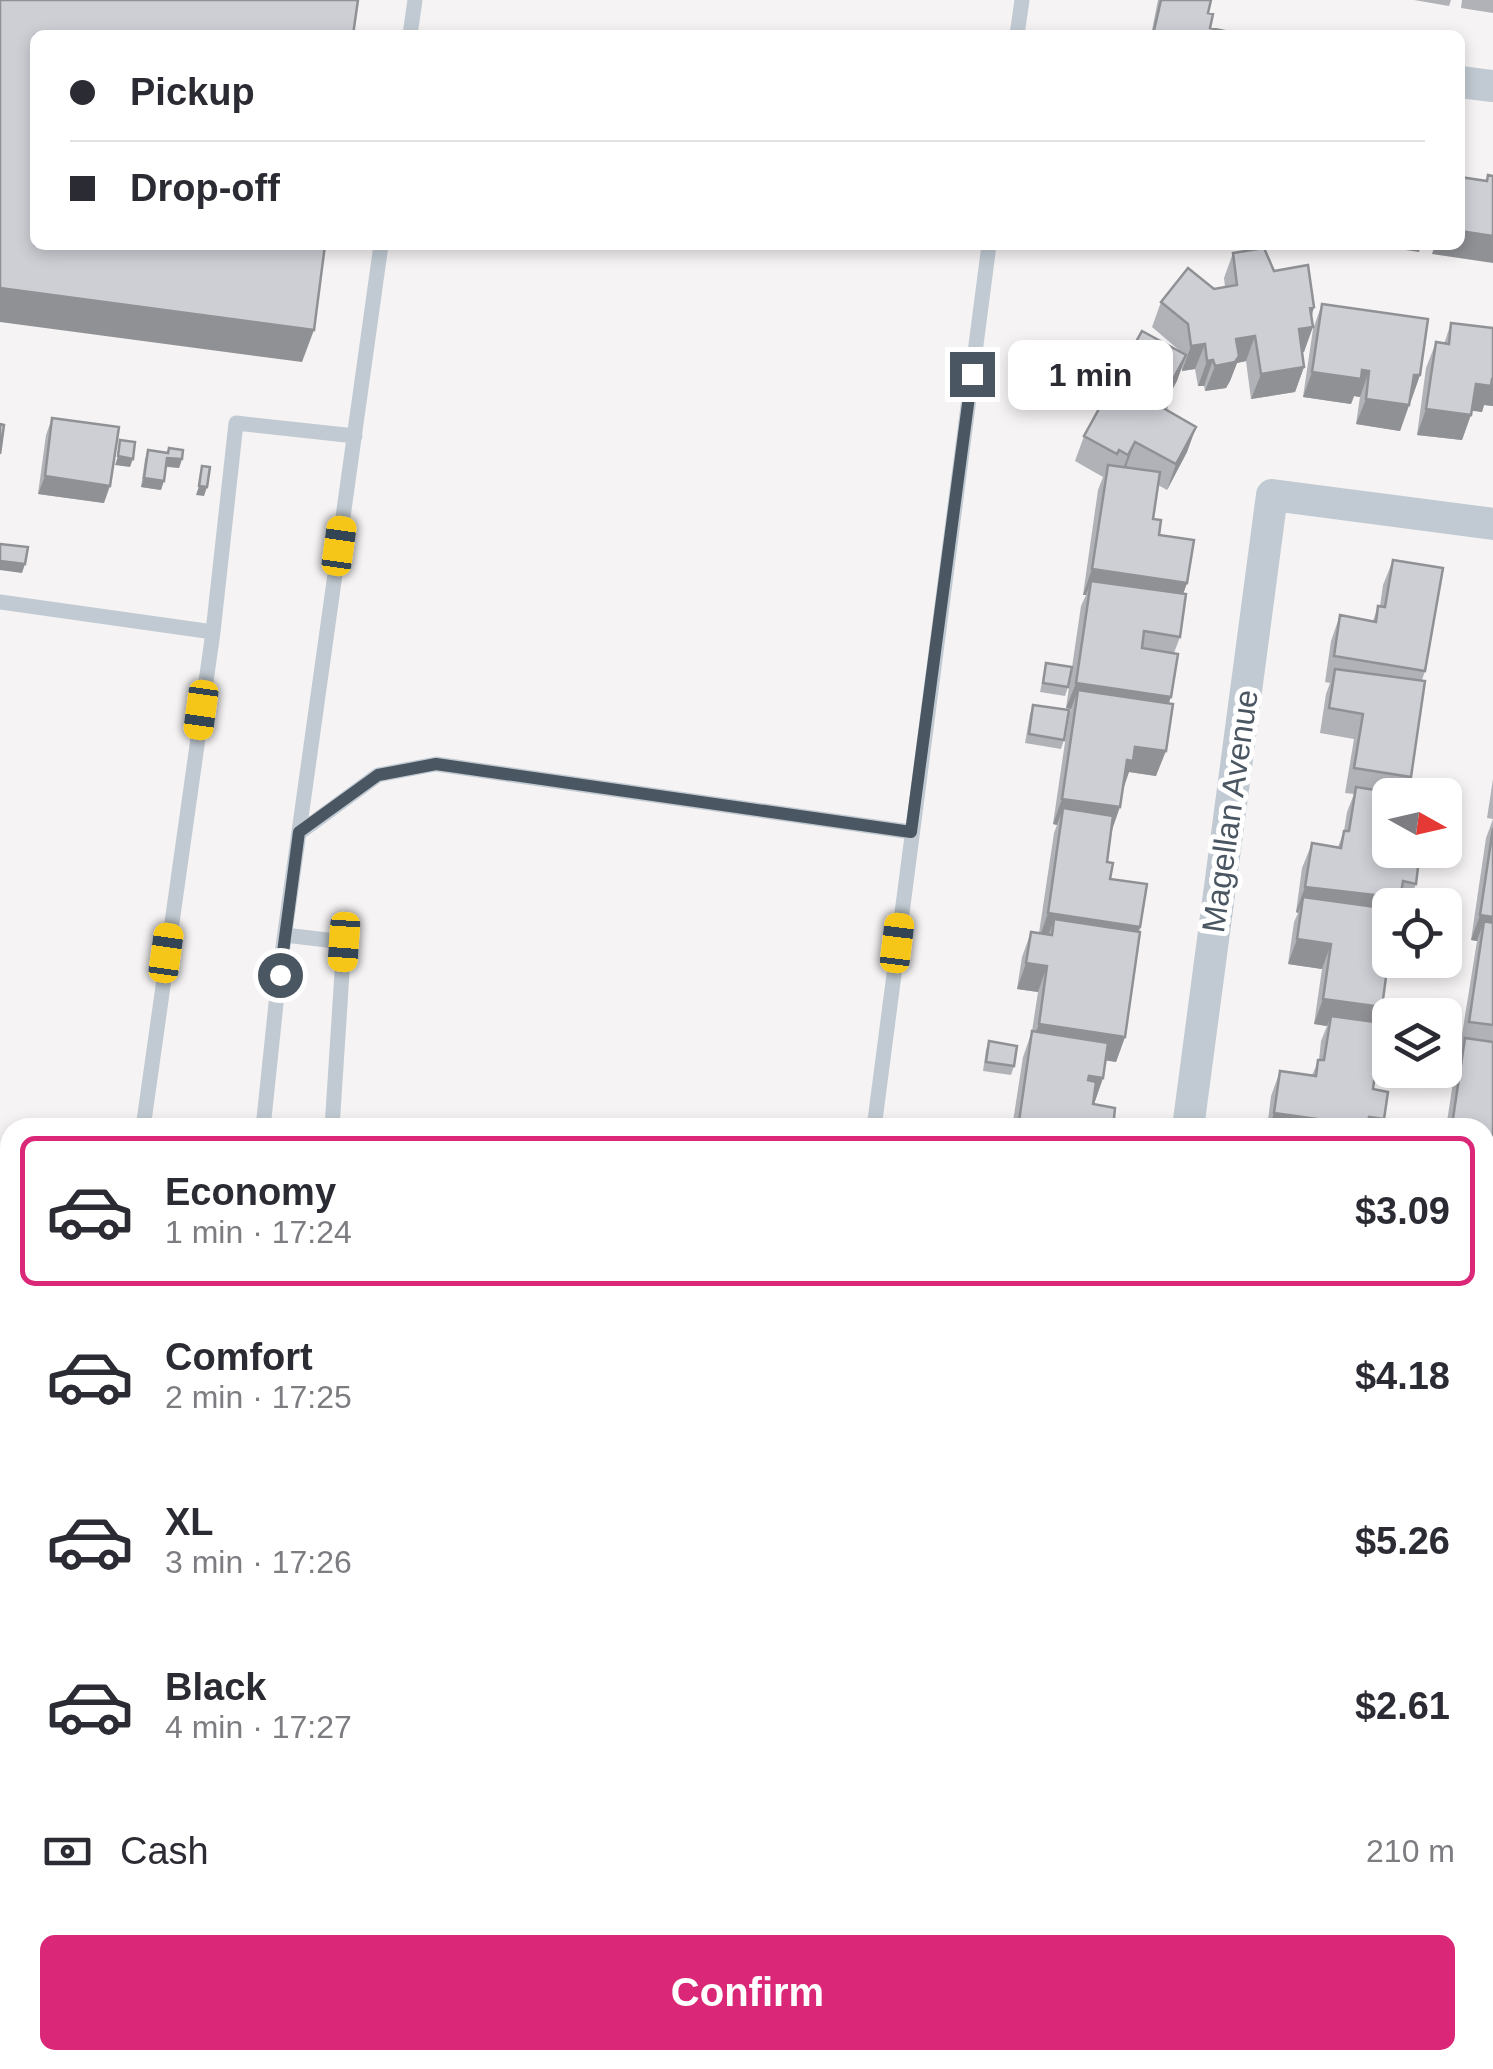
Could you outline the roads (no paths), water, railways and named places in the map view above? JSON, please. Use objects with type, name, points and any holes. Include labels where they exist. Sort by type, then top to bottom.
[{"type":"street","points":[[1465,83],[1493,86]]},
{"type":"street","name":"Magellan Avenue","points":[[1189,1118],[1272,495],[1493,524]]},
{"type":"lane","points":[[411,30],[415,0]]},
{"type":"lane","points":[[1018,30],[1022,0]]},
{"type":"lane","points":[[264,1118],[285,935],[380,250]]},
{"type":"lane","points":[[875,1118],[988,250]]},
{"type":"lane","points":[[144,1118],[213,632],[236,423],[354,436]]},
{"type":"lane","points":[[0,602],[213,632]]},
{"type":"lane","points":[[299,832],[378,775],[436,764],[911,832]]},
{"type":"lane","points":[[285,935],[344,942],[333,1118]]}]
